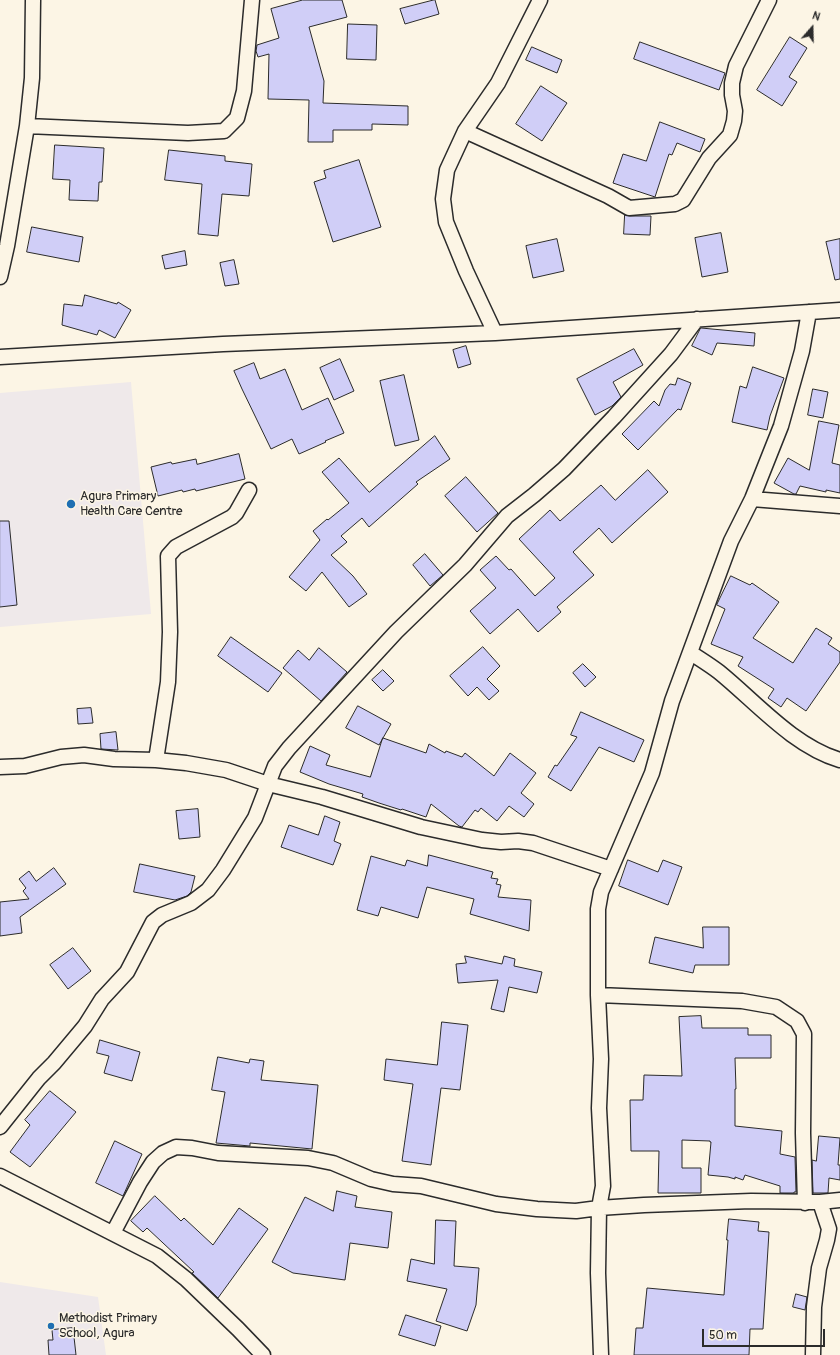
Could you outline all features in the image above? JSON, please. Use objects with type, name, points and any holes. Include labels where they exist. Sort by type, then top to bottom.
[{"type":"street","points":[[0,277],[7,246],[27,126],[32,78],[33,0]]},
{"type":"street","points":[[27,126],[188,133],[224,131],[237,118],[244,91],[252,0]]},
{"type":"street","points":[[495,332],[466,271],[446,222],[443,199],[447,170],[465,131],[498,83],[540,0]]},
{"type":"street","points":[[465,131],[608,196],[630,208],[675,204],[683,200],[709,158],[730,135],[735,111],[732,83],[736,66],[769,0]]},
{"type":"street","points":[[0,357],[223,344],[495,332],[840,310]]},
{"type":"street","points":[[601,1355],[598,1273],[599,1208],[603,1186],[599,1108],[601,1059],[598,995],[598,909],[601,892],[652,773],[672,701],[691,653],[731,541],[752,498],[782,426],[802,351],[809,312]]},
{"type":"street","points":[[0,1127],[39,1078],[54,1063],[85,1026],[102,999],[127,972],[153,922],[162,915],[191,903],[208,890],[223,870],[255,818],[275,766],[289,748],[396,632],[465,565],[507,516],[564,469],[599,433],[671,354],[697,320]]},
{"type":"street","points":[[156,760],[168,682],[170,632],[168,556],[176,547],[232,517],[250,490]]},
{"type":"street","points":[[752,498],[840,506]]},
{"type":"street","points":[[691,653],[718,671],[803,742],[826,755],[840,760]]},
{"type":"street","points":[[0,767],[25,766],[61,757],[84,754],[114,759],[156,760],[186,763],[226,770],[268,784],[322,797],[421,827],[482,840],[533,843],[611,869]]},
{"type":"street","points":[[598,995],[742,1001],[776,1008],[797,1021],[804,1034],[802,1133],[805,1202]]},
{"type":"street","points":[[113,1234],[140,1182],[153,1162],[176,1146],[218,1153],[308,1158],[333,1163],[371,1179],[393,1184],[421,1186],[496,1204],[537,1209],[576,1211],[599,1208],[751,1201],[820,1202],[840,1200]]},
{"type":"street","points":[[0,1176],[157,1256],[186,1279],[263,1355]]},
{"type":"street","points":[[813,1355],[814,1308],[819,1268],[829,1229],[820,1202]]},
{"type":"shaded area","name":"Agura Primary Health Care Centre","points":[[131,382],[151,614],[0,627],[0,393]]},
{"type":"shaded area","name":"Methodist Primary School, Agura","points":[[0,1282],[98,1297],[106,1355],[0,1355]]},
{"type":"building","points":[[303,0],[342,0],[347,17],[309,27],[324,81],[323,103],[408,106],[408,125],[372,124],[372,130],[333,130],[333,142],[308,142],[309,100],[268,99],[269,54],[258,57],[256,51],[257,45],[279,38],[271,9]]},
{"type":"building","points":[[435,0],[439,14],[405,24],[400,9]]},
{"type":"building","points":[[348,24],[377,25],[376,60],[347,59]]},
{"type":"building","points":[[790,37],[807,48],[789,77],[797,82],[782,106],[757,90]]},
{"type":"building","points":[[640,42],[725,73],[719,90],[634,59]]},
{"type":"building","points":[[532,47],[562,60],[557,73],[526,60]]},
{"type":"building","points":[[541,86],[567,103],[542,141],[516,124]]},
{"type":"building","points":[[660,122],[705,139],[700,152],[677,143],[672,155],[669,154],[655,197],[613,183],[623,154],[646,161]]},
{"type":"building","points":[[55,145],[104,148],[102,182],[99,182],[98,201],[69,200],[70,180],[53,179]]},
{"type":"building","points":[[169,150],[225,156],[225,161],[252,164],[249,196],[222,194],[218,236],[198,234],[202,184],[165,180]]},
{"type":"building","points":[[359,160],[381,227],[333,242],[314,182],[326,178],[324,171]]},
{"type":"building","points":[[625,215],[651,216],[650,235],[624,234]]},
{"type":"building","points":[[32,227],[83,237],[79,262],[27,252]]},
{"type":"building","points":[[721,233],[728,272],[702,277],[695,238]]},
{"type":"building","points":[[557,239],[564,271],[533,278],[526,246]]},
{"type":"building","points":[[840,239],[840,279],[835,280],[826,242]]},
{"type":"building","points":[[185,251],[187,265],[165,269],[162,256]]},
{"type":"building","points":[[234,260],[239,284],[225,286],[220,263]]},
{"type":"building","points":[[85,295],[117,304],[118,302],[131,310],[115,338],[99,330],[97,335],[62,325],[64,304],[82,306]]},
{"type":"building","points":[[701,328],[755,333],[754,346],[717,343],[712,355],[692,346]]},
{"type":"building","points":[[466,346],[471,364],[458,368],[453,350]]},
{"type":"building","points":[[634,349],[643,365],[613,382],[621,397],[612,406],[595,415],[577,379]]},
{"type":"building","points":[[340,359],[354,391],[334,400],[320,368]]},
{"type":"building","points":[[254,363],[260,379],[285,369],[302,410],[328,398],[344,433],[299,454],[292,439],[271,449],[234,371]]},
{"type":"building","points":[[753,367],[784,378],[770,416],[767,430],[732,422],[740,386],[746,388]]},
{"type":"building","points":[[404,375],[419,440],[395,446],[380,381]]},
{"type":"building","points":[[678,378],[691,383],[681,410],[678,409],[638,450],[622,434],[654,401],[659,406],[665,390],[670,384],[675,385]]},
{"type":"building","points":[[813,389],[828,392],[823,418],[808,415]]},
{"type":"building","points":[[819,421],[839,425],[832,463],[840,465],[840,493],[826,490],[826,492],[800,486],[796,494],[794,494],[774,483],[788,458],[809,470]]},
{"type":"building","points":[[435,436],[450,459],[416,482],[418,484],[369,527],[362,518],[341,536],[347,542],[331,555],[353,576],[367,594],[349,607],[322,572],[306,591],[289,577],[320,540],[313,531],[349,503],[322,472],[339,458],[369,492]]},
{"type":"building","points":[[239,454],[245,479],[196,491],[195,489],[183,492],[182,490],[158,496],[151,467],[171,462],[172,464],[196,459],[197,464]]},
{"type":"building","points":[[648,470],[668,492],[612,543],[599,528],[573,552],[594,575],[557,607],[561,612],[538,632],[518,609],[490,634],[470,611],[496,588],[480,570],[496,556],[509,570],[511,569],[535,596],[555,578],[519,539],[550,510],[560,521],[601,485],[615,500]]},
{"type":"building","points":[[466,477],[498,513],[477,532],[445,496]]},
{"type":"building","points":[[0,521],[9,521],[17,605],[0,607]]},
{"type":"building","points":[[425,554],[443,575],[430,586],[413,565]]},
{"type":"building","points":[[731,576],[750,585],[752,583],[779,602],[753,638],[793,663],[816,628],[832,638],[828,644],[840,652],[840,662],[806,711],[787,698],[781,707],[768,698],[774,689],[738,666],[743,657],[711,644],[725,609],[717,605]]},
{"type":"building","points":[[231,637],[282,673],[268,692],[218,656]]},
{"type":"building","points":[[483,647],[500,666],[487,679],[499,691],[489,700],[477,687],[468,696],[450,676]]},
{"type":"building","points":[[319,648],[347,672],[321,701],[283,668],[298,650],[309,660]]},
{"type":"building","points":[[583,664],[596,677],[585,687],[573,673]]},
{"type":"building","points":[[383,670],[394,681],[383,691],[372,680]]},
{"type":"building","points":[[358,706],[391,724],[379,745],[346,728]]},
{"type":"building","points":[[91,708],[93,723],[78,724],[77,709]]},
{"type":"building","points":[[581,712],[644,740],[634,762],[599,747],[571,791],[548,777],[555,765],[557,766],[577,737],[571,735]]},
{"type":"building","points":[[116,732],[118,750],[101,749],[100,734]]},
{"type":"building","points":[[383,738],[426,753],[429,744],[445,753],[446,751],[462,757],[465,753],[494,776],[510,753],[536,773],[521,793],[534,804],[524,817],[509,806],[497,821],[481,808],[478,812],[475,810],[462,827],[431,804],[426,817],[362,797],[363,794],[329,784],[300,772],[310,746],[330,755],[326,765],[370,777]]},
{"type":"building","points":[[198,809],[200,837],[179,839],[176,811]]},
{"type":"building","points":[[325,816],[340,822],[334,841],[341,844],[333,865],[281,847],[289,825],[318,835]]},
{"type":"building","points":[[429,855],[493,872],[491,878],[498,879],[496,884],[501,885],[498,897],[531,900],[529,931],[470,914],[474,899],[427,887],[418,918],[381,907],[378,916],[357,910],[371,856],[405,866],[407,860],[427,866]]},
{"type":"building","points":[[628,860],[658,872],[663,860],[682,867],[668,905],[619,886]]},
{"type":"building","points":[[140,864],[195,876],[191,892],[187,896],[175,900],[134,892]]},
{"type":"building","points":[[54,868],[66,884],[20,917],[22,933],[0,936],[0,902],[29,899],[23,891],[26,888],[19,879],[29,871],[36,881]]},
{"type":"building","points":[[703,927],[729,927],[729,965],[695,965],[693,973],[649,963],[655,937],[703,948]]},
{"type":"building","points":[[73,948],[91,971],[68,989],[50,965]]},
{"type":"building","points":[[465,956],[502,964],[504,956],[515,959],[514,966],[542,972],[537,993],[509,987],[504,1012],[491,1009],[498,980],[458,983],[456,964],[466,963]]},
{"type":"building","points":[[701,1016],[702,1028],[748,1028],[748,1035],[771,1035],[771,1058],[735,1058],[735,1126],[782,1131],[780,1154],[795,1157],[796,1192],[780,1193],[780,1186],[745,1175],[743,1180],[735,1177],[735,1179],[708,1175],[711,1142],[682,1140],[682,1168],[701,1168],[701,1193],[658,1193],[659,1151],[631,1151],[630,1100],[643,1100],[644,1075],[682,1076],[679,1017]]},
{"type":"building","points":[[442,1022],[468,1025],[460,1090],[441,1088],[431,1165],[402,1161],[413,1084],[384,1080],[386,1059],[437,1065]]},
{"type":"building","points":[[100,1040],[140,1052],[132,1081],[104,1073],[109,1056],[97,1053]]},
{"type":"building","points":[[218,1057],[249,1063],[250,1059],[264,1061],[261,1080],[318,1085],[312,1149],[250,1143],[250,1146],[216,1143],[225,1092],[212,1090]]},
{"type":"building","points":[[50,1091],[76,1112],[30,1167],[10,1152],[30,1125],[25,1120]]},
{"type":"building","points":[[819,1136],[840,1138],[838,1165],[840,1165],[840,1180],[829,1178],[828,1193],[813,1193],[812,1160],[816,1161]]},
{"type":"building","points":[[115,1141],[142,1154],[123,1196],[96,1183]]},
{"type":"building","points":[[337,1191],[357,1196],[355,1207],[392,1212],[388,1248],[350,1243],[345,1280],[293,1273],[272,1262],[305,1197],[333,1211]]},
{"type":"building","points":[[155,1196],[181,1221],[184,1218],[213,1245],[239,1208],[268,1229],[218,1298],[192,1273],[194,1272],[147,1228],[143,1232],[131,1221]]},
{"type":"building","points":[[729,1219],[759,1222],[758,1231],[769,1232],[763,1329],[750,1329],[749,1355],[634,1355],[636,1328],[643,1328],[647,1288],[724,1295]]},
{"type":"building","points":[[436,1220],[456,1221],[454,1266],[479,1268],[476,1305],[467,1331],[436,1321],[447,1289],[407,1281],[411,1259],[434,1264]]},
{"type":"building","points":[[796,1294],[807,1297],[805,1310],[793,1307]]},
{"type":"building","points":[[406,1315],[441,1326],[435,1346],[399,1335]]},
{"type":"building","points":[[73,1328],[76,1355],[49,1355],[48,1340],[53,1340],[52,1330]]},
{"type":"place","name":"Agura Primary Health Care Centre","points":[[71,504]]},
{"type":"place","name":"Methodist Primary School, Agura","points":[[51,1326]]}]
